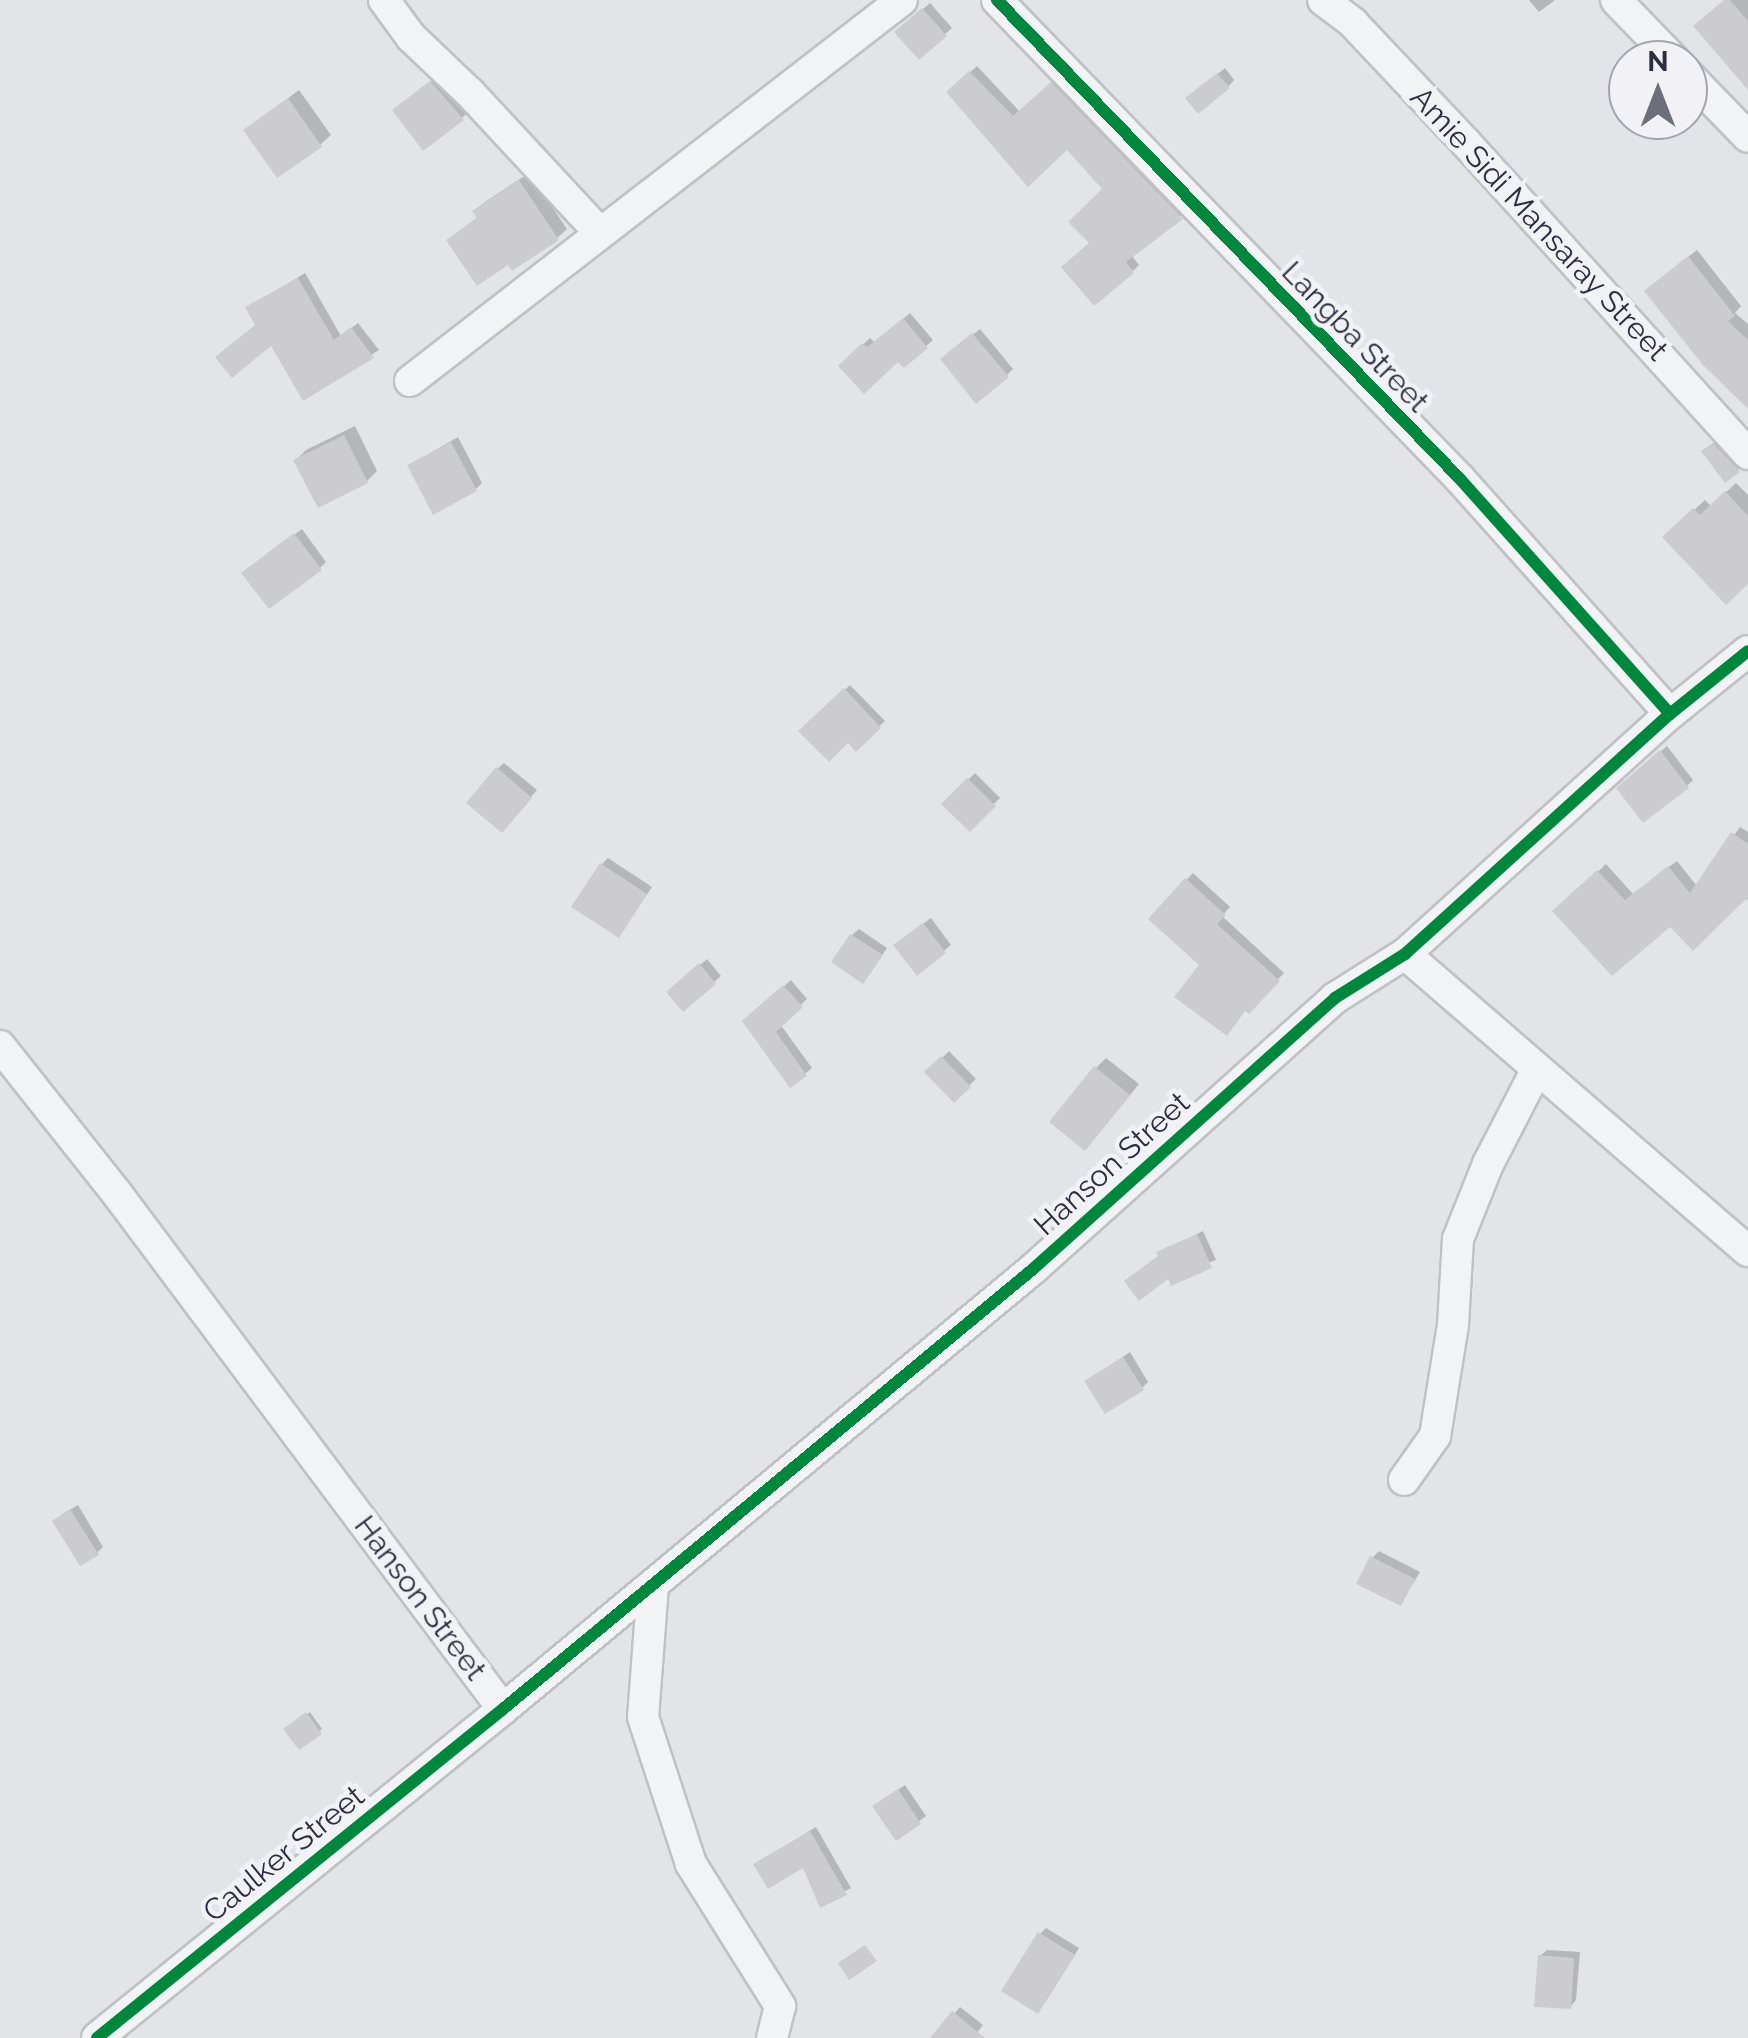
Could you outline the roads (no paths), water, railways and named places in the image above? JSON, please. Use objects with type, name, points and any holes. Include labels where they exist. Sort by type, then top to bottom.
[{"type":"street","points":[[384,0],[410,37],[470,93],[600,234]]},
{"type":"street","points":[[410,381],[902,0]]},
{"type":"street","name":"Langba Street","points":[[998,0],[1460,479],[1670,714]]},
{"type":"street","name":"Amie Sidi Mansaray Street","points":[[1323,0],[1352,23],[1478,157],[1748,454]]},
{"type":"street","points":[[1616,0],[1655,40]]},
{"type":"street","points":[[1708,96],[1748,137]]},
{"type":"street","name":"Hanson Street","points":[[0,1046],[116,1191],[503,1710],[1033,1269],[1335,998],[1405,954],[1670,714],[1748,651]]},
{"type":"street","points":[[1405,954],[1748,1251]]},
{"type":"street","points":[[1404,1480],[1434,1436],[1445,1390],[1458,1239],[1488,1164],[1536,1070]]},
{"type":"street","points":[[653,1585],[643,1717],[692,1864],[780,2006],[772,2038]]},
{"type":"street","name":"Caulker Street","points":[[97,2038],[503,1710]]}]
